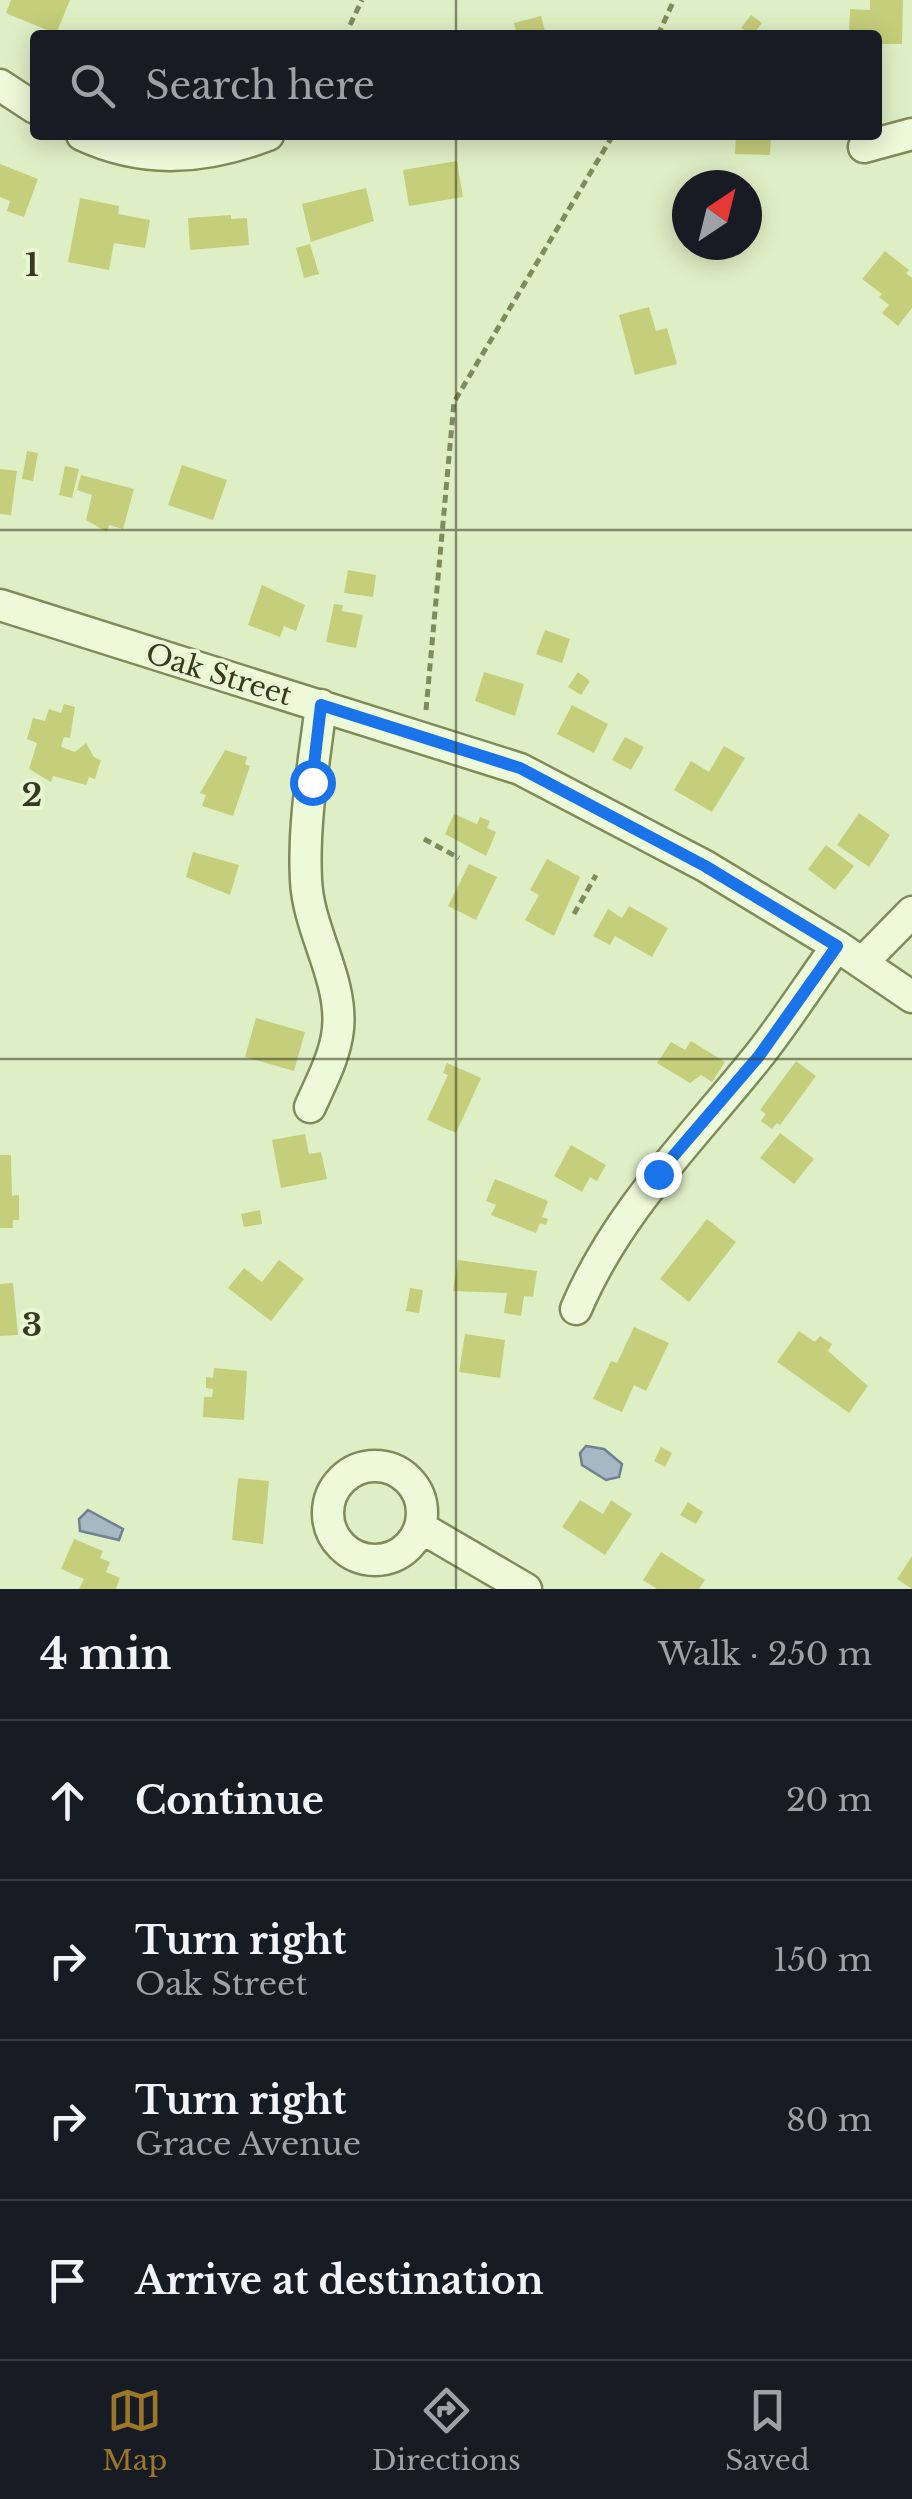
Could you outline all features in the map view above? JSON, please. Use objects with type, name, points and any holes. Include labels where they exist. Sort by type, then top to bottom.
[{"type":"street","points":[[0,85],[30,105]]},
{"type":"street","points":[[864,147],[912,134]]},
{"type":"street","points":[[95,140],[120,150],[179,156],[255,140]]},
{"type":"street","name":"Oak Street","points":[[0,606],[520,768],[705,866],[837,946],[912,998]]},
{"type":"street","points":[[310,1108],[334,1053],[338,1025],[336,999],[311,920],[306,882],[306,829],[321,705]]},
{"type":"street","points":[[862,963],[912,912]]},
{"type":"street","points":[[576,1309],[602,1255],[638,1200],[759,1056],[837,946]]},
{"type":"street","points":[[420,1527],[476,1575],[526,1589]]},
{"type":"path","points":[[350,25],[362,0]]},
{"type":"path","points":[[660,30],[674,0]]},
{"type":"path","points":[[424,738],[454,402],[611,140]]},
{"type":"path","points":[[424,839],[459,858]]},
{"type":"path","points":[[574,914],[596,874]]},
{"type":"water","points":[[586,1446],[604,1449],[622,1464],[619,1477],[606,1480],[582,1465],[580,1453]]},
{"type":"water","points":[[88,1510],[123,1529],[119,1540],[80,1531],[79,1519]]},
{"type":"building","points":[[11,0],[70,0],[58,30],[46,30],[6,13]]},
{"type":"building","points":[[870,0],[903,0],[902,44],[882,44],[882,30],[849,30],[850,9],[870,10]]},
{"type":"building","points":[[751,15],[762,23],[757,30],[741,28]]},
{"type":"building","points":[[541,16],[545,30],[516,30],[514,23]]},
{"type":"building","points":[[736,140],[771,140],[770,155],[735,154]]},
{"type":"building","points":[[457,161],[463,197],[409,206],[403,170]]},
{"type":"building","points":[[0,164],[38,179],[24,217],[7,211],[10,201],[0,197]]},
{"type":"building","points":[[366,188],[374,221],[311,242],[302,204]]},
{"type":"building","points":[[80,198],[119,206],[118,214],[150,220],[145,248],[114,243],[109,270],[68,262]]},
{"type":"building","points":[[231,215],[231,219],[247,218],[249,245],[190,250],[188,218]]},
{"type":"building","points":[[310,244],[319,274],[304,278],[296,248]]},
{"type":"building","points":[[885,251],[909,270],[906,273],[912,278],[912,308],[898,326],[882,313],[889,305],[879,297],[882,294],[862,279]]},
{"type":"building","points":[[649,307],[656,331],[667,328],[677,364],[635,375],[619,315]]},
{"type":"building","points":[[27,451],[38,453],[33,481],[22,479]]},
{"type":"building","points":[[182,465],[227,480],[213,520],[168,505]]},
{"type":"building","points":[[65,466],[79,469],[72,498],[59,495]]},
{"type":"building","points":[[0,469],[17,471],[11,515],[0,514]]},
{"type":"building","points":[[81,475],[134,489],[123,529],[109,525],[107,532],[86,520],[92,495],[77,490]]},
{"type":"building","points":[[348,570],[376,575],[373,597],[344,593]]},
{"type":"building","points":[[262,585],[305,605],[296,631],[284,626],[280,637],[248,625]]},
{"type":"building","points":[[334,604],[343,605],[342,611],[363,615],[356,648],[326,642]]},
{"type":"building","points":[[545,630],[570,639],[562,663],[536,654]]},
{"type":"building","points":[[484,672],[524,684],[515,716],[475,701]]},
{"type":"building","points":[[578,672],[590,681],[581,695],[568,687]]},
{"type":"building","points":[[64,704],[75,707],[70,738],[64,737],[61,747],[75,752],[86,743],[94,757],[101,760],[95,779],[89,777],[86,785],[53,776],[51,782],[29,769],[37,743],[27,739],[33,718],[45,721],[49,709],[61,713]]},
{"type":"building","points":[[572,705],[608,724],[594,753],[557,734]]},
{"type":"building","points":[[625,737],[644,747],[631,770],[612,760]]},
{"type":"building","points":[[724,746],[745,758],[712,812],[674,790],[691,761],[709,772]]},
{"type":"building","points":[[225,750],[247,757],[245,764],[250,766],[233,816],[202,806],[206,795],[200,793]]},
{"type":"building","points":[[859,813],[890,835],[869,867],[837,845]]},
{"type":"building","points":[[454,814],[477,824],[480,817],[490,821],[487,828],[496,832],[486,856],[445,834]]},
{"type":"building","points":[[826,845],[854,866],[835,890],[808,869]]},
{"type":"building","points":[[193,852],[239,865],[230,895],[186,877]]},
{"type":"building","points":[[547,859],[580,877],[554,936],[525,920],[539,895],[530,890]]},
{"type":"building","points":[[469,864],[497,877],[476,920],[448,906]]},
{"type":"building","points":[[629,906],[668,928],[652,957],[615,936],[610,945],[593,936],[608,909],[622,918]]},
{"type":"building","points":[[256,1018],[305,1032],[294,1071],[245,1057]]},
{"type":"building","points":[[691,1041],[725,1062],[712,1082],[701,1075],[690,1083],[657,1063],[671,1042],[685,1050]]},
{"type":"building","points":[[796,1061],[816,1076],[780,1125],[777,1123],[772,1129],[761,1121],[766,1114],[760,1110]]},
{"type":"building","points":[[447,1063],[481,1078],[456,1133],[427,1120],[448,1075],[443,1073]]},
{"type":"building","points":[[780,1133],[814,1159],[794,1184],[760,1158]]},
{"type":"building","points":[[305,1134],[309,1154],[321,1152],[327,1179],[281,1188],[272,1140]]},
{"type":"building","points":[[571,1145],[606,1165],[597,1181],[590,1177],[582,1192],[554,1176]]},
{"type":"building","points":[[0,1155],[11,1155],[12,1196],[19,1195],[19,1220],[13,1220],[13,1228],[0,1228]]},
{"type":"building","points":[[495,1179],[548,1201],[542,1217],[548,1219],[546,1225],[540,1223],[536,1233],[491,1215],[496,1205],[486,1201]]},
{"type":"building","points":[[260,1210],[262,1224],[244,1227],[241,1214]]},
{"type":"building","points":[[707,1219],[736,1242],[689,1302],[660,1279]]},
{"type":"building","points":[[279,1260],[304,1279],[271,1321],[228,1288],[244,1268],[262,1282]]},
{"type":"building","points":[[458,1260],[537,1271],[533,1297],[524,1296],[521,1316],[504,1313],[507,1293],[453,1291]]},
{"type":"building","points":[[13,1283],[18,1335],[0,1336],[0,1284]]},
{"type":"building","points":[[410,1288],[423,1290],[419,1313],[406,1311]]},
{"type":"building","points":[[634,1327],[669,1343],[646,1391],[634,1385],[622,1412],[593,1399],[611,1361],[617,1363]]},
{"type":"building","points":[[799,1331],[815,1342],[820,1336],[832,1344],[828,1351],[868,1386],[849,1413],[777,1362]]},
{"type":"building","points":[[465,1334],[505,1340],[500,1378],[459,1372]]},
{"type":"building","points":[[214,1368],[247,1371],[244,1420],[203,1417],[204,1397],[212,1397],[213,1389],[206,1388],[206,1377],[213,1378]]},
{"type":"building","points":[[661,1447],[672,1453],[665,1467],[654,1461]]},
{"type":"building","points":[[238,1478],[269,1481],[263,1544],[232,1540]]},
{"type":"building","points":[[580,1500],[603,1514],[611,1500],[632,1514],[605,1555],[562,1527]]},
{"type":"building","points":[[688,1502],[703,1512],[696,1524],[680,1515]]},
{"type":"building","points":[[74,1539],[103,1551],[100,1558],[110,1562],[106,1572],[120,1578],[116,1589],[79,1589],[84,1579],[61,1569]]},
{"type":"building","points":[[661,1552],[705,1580],[699,1589],[657,1589],[643,1580]]},
{"type":"building","points":[[912,1556],[912,1589],[897,1579]]},
{"type":"route","points":[[312,782],[321,705],[520,768],[705,866],[837,946],[759,1056],[658,1174]]}]
